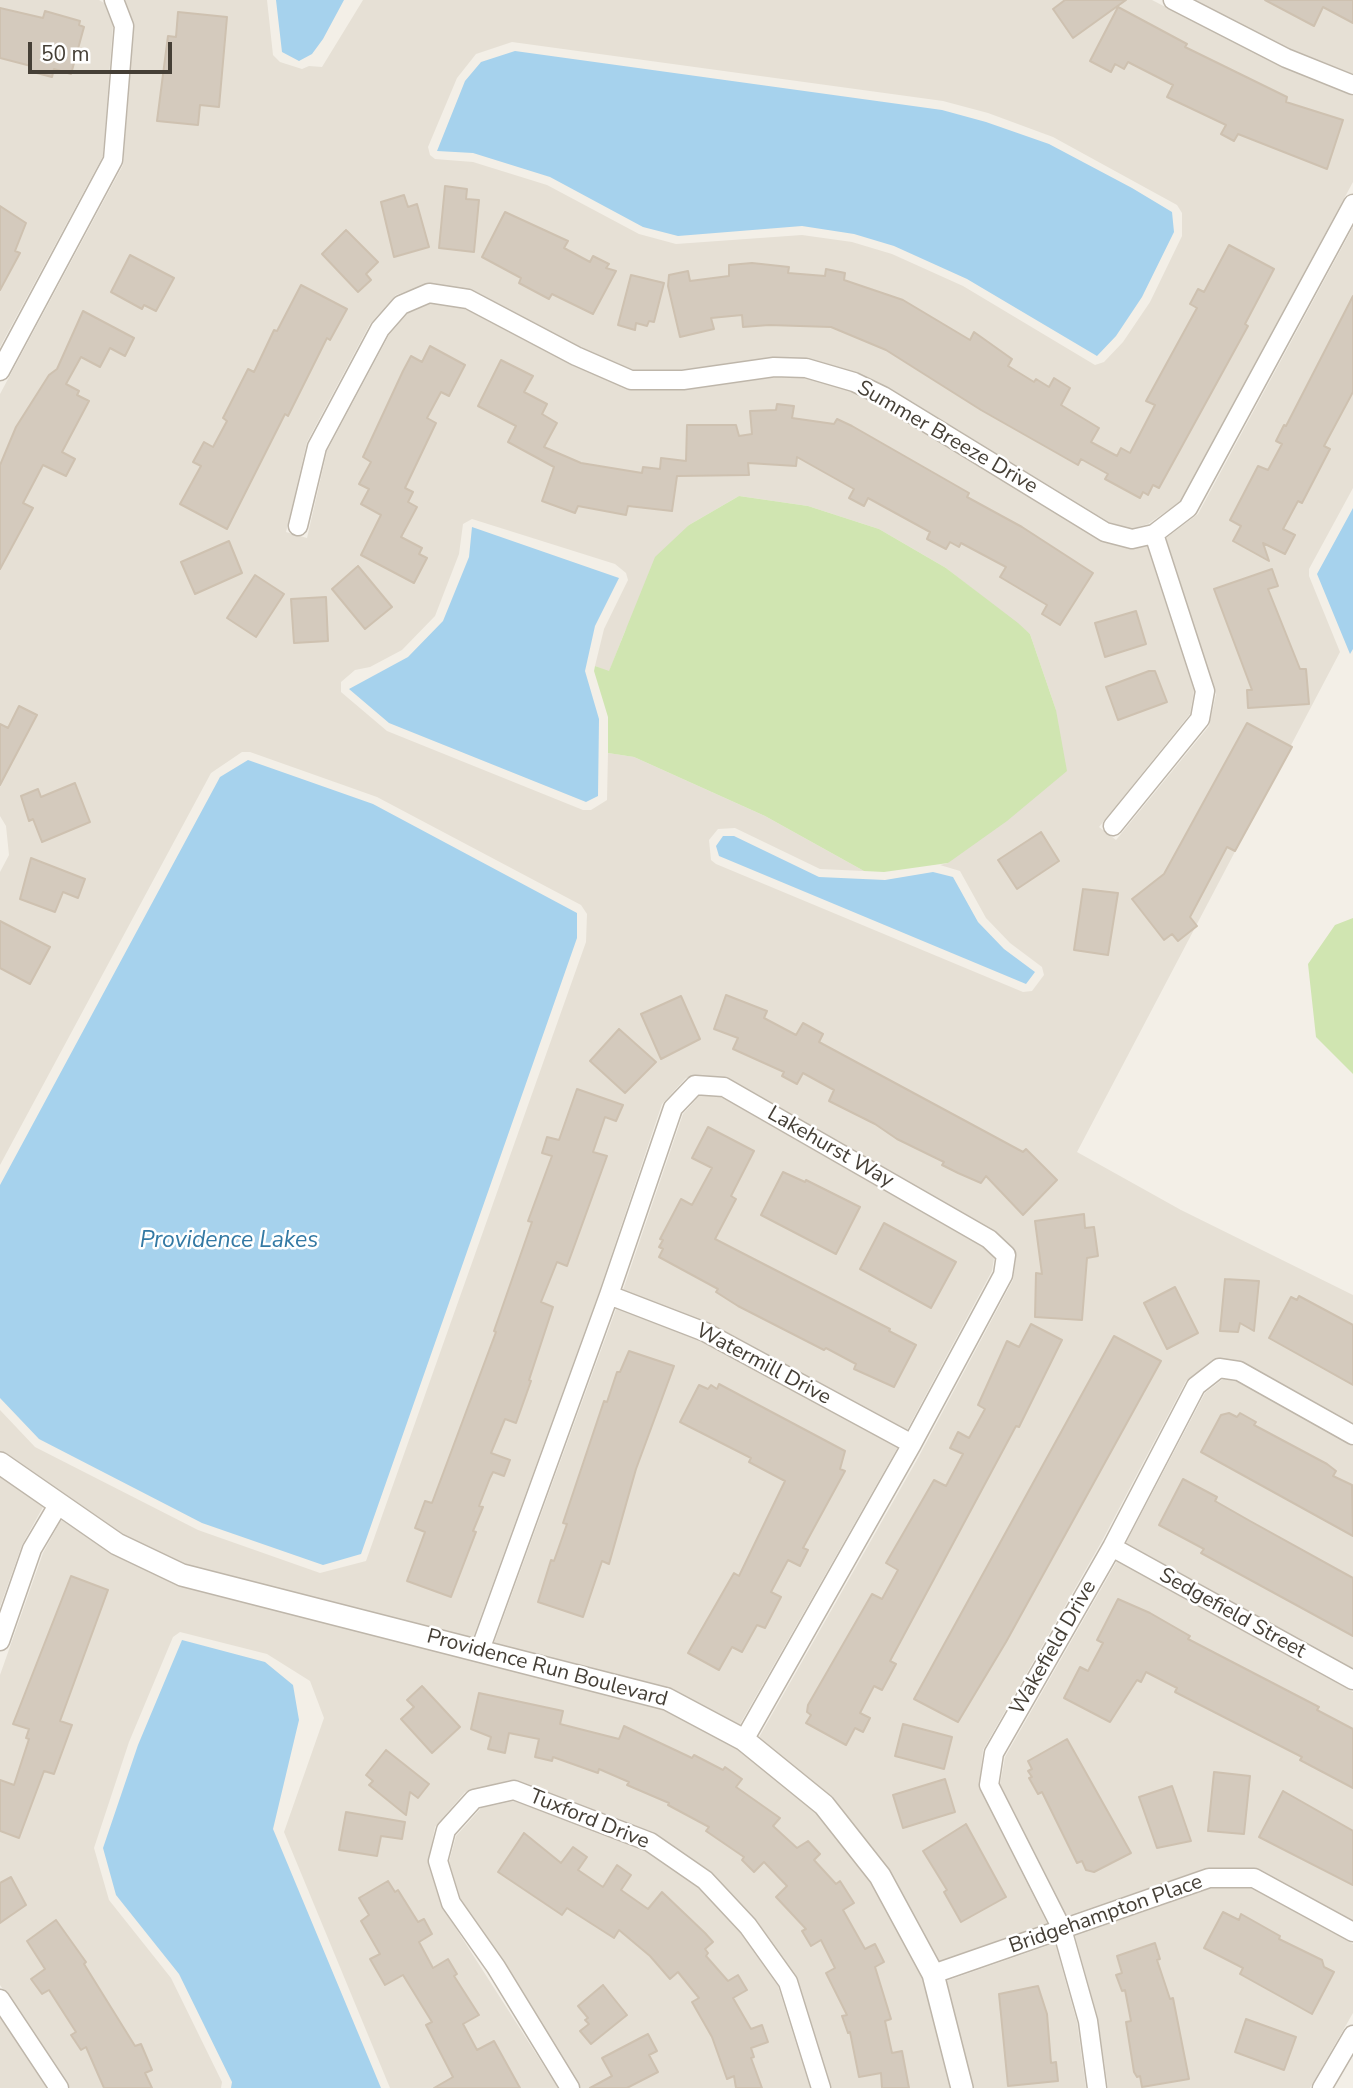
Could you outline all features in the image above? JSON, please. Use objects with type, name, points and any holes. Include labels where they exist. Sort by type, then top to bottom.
[{"type":"street","points":[[0,371],[114,160],[124,26],[114,0]]},
{"type":"street","points":[[1173,0],[1263,47],[1353,85]]},
{"type":"street","points":[[1113,826],[1200,719],[1205,691],[1154,534],[1188,509],[1353,204]]},
{"type":"street","name":"Summer Breeze Drive","points":[[298,526],[317,447],[380,329],[401,305],[429,293],[468,299],[576,356],[631,380],[683,380],[774,367],[806,368],[854,382],[883,396],[1105,532],[1132,539],[1154,534]]},
{"type":"street","name":"Lakehurst Way","points":[[480,1650],[609,1296],[673,1108],[695,1085],[724,1087],[989,1239],[1006,1255],[1003,1275],[912,1444],[744,1740]]},
{"type":"street","name":"Watermill Drive","points":[[609,1296],[705,1332],[912,1444]]},
{"type":"street","name":"Wakefield Drive","points":[[1097,2088],[1088,2021],[1062,1929],[989,1785],[994,1753],[1112,1547],[1196,1386],[1219,1368],[1239,1371],[1353,1435]]},
{"type":"street","name":"Providence Run Boulevard","points":[[0,1463],[117,1544],[182,1576],[667,1699],[744,1740],[824,1805],[880,1876],[933,1975],[962,2088]]},
{"type":"street","points":[[0,1641],[32,1549],[58,1505]]},
{"type":"street","name":"Sedgefield Street","points":[[1112,1547],[1353,1681]]},
{"type":"street","name":"Tuxford Drive","points":[[570,2088],[496,1967],[451,1903],[438,1861],[446,1830],[474,1799],[514,1790],[650,1842],[705,1880],[748,1926],[788,1982],[821,2088]]},
{"type":"street","name":"Bridgehampton Place","points":[[933,1975],[1209,1878],[1254,1878],[1353,1932]]},
{"type":"street","points":[[0,1999],[58,2088]]},
{"type":"street","points":[[1322,2088],[1353,2035]]},
{"type":"shaded area","points":[[0,0],[99,0],[104,3],[113,26],[103,156],[0,347]]},
{"type":"shaded area","points":[[125,0],[267,0],[273,55],[280,62],[302,69],[309,66],[322,67],[363,0],[1152,0],[1282,67],[1353,96],[1353,182],[1180,502],[1148,524],[1131,529],[1109,522],[888,387],[856,373],[808,359],[773,357],[681,370],[633,370],[580,347],[473,290],[430,283],[396,295],[370,324],[307,442],[286,532],[307,538],[327,451],[389,335],[408,313],[432,303],[465,309],[571,365],[628,389],[685,390],[776,377],[805,378],[851,391],[878,404],[1100,540],[1130,549],[1147,546],[1194,691],[1190,714],[1099,827],[1116,840],[1209,726],[1216,694],[1166,538],[1198,514],[1353,227],[1353,488],[1309,569],[1309,576],[1340,652],[1077,1152],[1181,1210],[1353,1295],[1353,1424],[1244,1363],[1220,1358],[1212,1360],[1186,1381],[1102,1541],[983,1750],[979,1788],[1047,1923],[938,1962],[758,1739],[918,1458],[1013,1280],[1016,1257],[1013,1248],[993,1231],[729,1079],[695,1075],[686,1078],[662,1104],[599,1292],[473,1638],[185,1566],[122,1536],[0,1451],[0,1410],[35,1447],[198,1530],[320,1573],[366,1561],[586,942],[587,914],[581,905],[377,797],[250,752],[242,752],[211,773],[0,1165],[0,872],[9,855],[6,826],[0,816],[0,394],[123,165],[134,27]],"holes":[[[512,42],[943,101],[988,113],[1053,137],[1177,205],[1182,213],[1182,236],[1150,302],[1123,342],[1104,362],[1095,365],[963,286],[892,254],[852,242],[802,235],[676,244],[639,234],[547,185],[473,162],[435,159],[430,155],[428,147],[457,78],[476,54]],[[739,496],[808,506],[879,529],[946,568],[1030,634],[1056,710],[948,863],[940,865],[960,871],[986,918],[1010,943],[1042,967],[1044,975],[1032,991],[1023,992],[716,864],[711,860],[709,840],[718,829],[735,828],[820,869],[864,871],[765,816],[634,757],[608,753],[607,800],[591,810],[583,810],[387,731],[341,692],[341,682],[355,670],[370,667],[402,650],[435,616],[459,554],[463,524],[472,519],[615,564],[626,573],[628,580],[604,629],[595,666],[609,672],[625,631],[689,525]]]},
{"type":"shaded area","points":[[1194,0],[1353,0],[1353,74],[1290,49]]},
{"type":"shaded area","points":[[700,1095],[721,1097],[983,1247],[994,1258],[992,1271],[907,1430],[709,1323],[623,1290],[683,1114]]},
{"type":"shaded area","points":[[616,1309],[701,1341],[898,1447],[739,1726],[669,1689],[494,1643]]},
{"type":"shaded area","points":[[1223,1379],[1236,1381],[1353,1446],[1353,1669],[1126,1543],[1205,1393]]},
{"type":"shaded area","points":[[0,1475],[43,1507],[22,1545],[0,1607]]},
{"type":"shaded area","points":[[61,1520],[113,1553],[179,1585],[663,1709],[738,1748],[816,1812],[871,1881],[923,1977],[952,2088],[831,2088],[798,1980],[757,1921],[713,1874],[653,1832],[510,1780],[465,1792],[435,1827],[428,1863],[441,1905],[558,2088],[390,2088],[284,1832],[324,1718],[310,1681],[267,1654],[180,1632],[173,1637],[129,1742],[94,1848],[109,1900],[171,1978],[222,2082],[221,2088],[70,2088],[0,1985],[0,1675],[43,1553]]},
{"type":"shaded area","points":[[1117,1561],[1353,1692],[1353,1921],[1253,1868],[1204,1869],[1067,1916],[1000,1784],[1005,1757]]},
{"type":"shaded area","points":[[514,1801],[645,1850],[698,1887],[740,1932],[778,1986],[810,2088],[580,2088],[505,1963],[461,1900],[449,1862],[456,1836],[481,1808]]},
{"type":"shaded area","points":[[1211,1888],[1252,1888],[1353,1944],[1353,2013],[1310,2088],[1108,2088],[1098,2019],[1075,1936]]},
{"type":"shaded area","points":[[1055,1943],[1077,2022],[1086,2088],[973,2088],[946,1981]]},
{"type":"shaded area","points":[[0,2017],[35,2069],[47,2088],[0,2088]]},
{"type":"green space","points":[[739,496],[808,506],[879,529],[946,568],[1018,623],[1030,634],[1056,710],[1067,771],[1007,821],[948,863],[884,872],[864,871],[765,816],[634,757],[608,753],[608,717],[594,671],[595,666],[609,671],[655,557],[689,525]]},
{"type":"green space","points":[[1353,918],[1353,1074],[1316,1037],[1308,964],[1335,925]]},
{"type":"water","points":[[276,0],[344,0],[312,54],[299,61],[282,52]]},
{"type":"water","points":[[515,51],[942,110],[986,122],[1049,144],[1132,188],[1172,212],[1174,232],[1142,297],[1116,336],[1097,356],[967,279],[894,246],[854,234],[802,226],[678,236],[643,227],[550,177],[473,153],[437,151],[465,81],[481,62]]},
{"type":"water","points":[[1353,508],[1353,649],[1350,654],[1317,574]]},
{"type":"water","points":[[472,527],[619,578],[595,626],[585,671],[599,719],[598,796],[586,802],[389,723],[349,689],[408,657],[443,621],[469,557]]},
{"type":"water","name":"Providence Lakes","points":[[248,760],[373,804],[577,913],[577,938],[361,1554],[323,1565],[202,1523],[39,1439],[0,1398],[0,1185],[220,777]]},
{"type":"water","points":[[723,836],[734,836],[819,877],[885,880],[933,872],[953,877],[978,922],[1004,949],[1035,972],[1026,984],[719,856],[716,846]]},
{"type":"water","points":[[182,1640],[265,1662],[293,1685],[299,1720],[273,1829],[381,2088],[231,2088],[232,2082],[179,1974],[116,1895],[103,1848],[138,1745]]},
{"type":"building","points":[[1065,0],[1126,0],[1073,38],[1053,9]]},
{"type":"building","points":[[1265,0],[1353,0],[1353,23],[1323,7],[1314,26]]},
{"type":"building","points":[[1118,7],[1187,44],[1185,47],[1287,97],[1286,102],[1343,120],[1327,169],[1238,134],[1234,141],[1221,134],[1226,125],[1167,97],[1173,85],[1128,62],[1124,69],[1115,64],[1111,72],[1090,61]]},
{"type":"building","points":[[0,8],[43,18],[45,11],[80,21],[79,25],[84,27],[71,74],[54,69],[52,77],[29,71],[31,66],[0,58]]},
{"type":"building","points":[[178,12],[227,17],[219,107],[200,105],[198,125],[157,121],[168,36],[176,37]]},
{"type":"building","points":[[445,186],[467,189],[466,199],[479,200],[474,252],[439,248]]},
{"type":"building","points":[[404,195],[408,207],[417,204],[429,247],[394,257],[381,202]]},
{"type":"building","points":[[0,206],[26,223],[15,251],[20,253],[0,290]]},
{"type":"building","points":[[505,212],[568,241],[564,248],[590,262],[593,256],[609,264],[606,268],[616,271],[593,314],[552,294],[549,299],[519,283],[521,278],[482,257]]},
{"type":"building","points":[[346,230],[378,262],[366,274],[371,280],[358,292],[322,254]]},
{"type":"building","points":[[1229,245],[1274,269],[1245,324],[1248,326],[1159,488],[1153,485],[1148,495],[1143,492],[1140,498],[1105,479],[1108,474],[1081,459],[1078,465],[981,410],[886,350],[831,327],[743,327],[742,315],[711,318],[714,329],[680,337],[668,286],[669,275],[688,271],[690,281],[729,276],[729,265],[752,263],[789,267],[788,273],[825,276],[826,269],[845,273],[844,280],[903,300],[970,340],[974,332],[1012,359],[1008,366],[1034,382],[1036,379],[1049,387],[1054,378],[1070,388],[1061,405],[1099,428],[1091,442],[1117,456],[1121,448],[1130,453],[1155,405],[1146,401],[1197,308],[1190,304],[1198,289],[1204,292]]},
{"type":"building","points":[[130,255],[174,278],[156,311],[144,305],[142,309],[111,292]]},
{"type":"building","points":[[631,275],[664,283],[654,322],[649,321],[647,326],[636,323],[635,330],[618,325]]},
{"type":"building","points":[[301,285],[347,309],[330,340],[327,338],[288,416],[285,414],[227,529],[180,504],[201,466],[193,462],[204,442],[213,447],[227,421],[223,418],[248,369],[254,372],[274,330],[277,331]]},
{"type":"building","points":[[1353,296],[1353,392],[1324,446],[1330,449],[1302,503],[1298,501],[1283,529],[1295,535],[1285,554],[1263,543],[1269,561],[1233,541],[1241,526],[1230,520],[1258,466],[1268,470],[1282,444],[1276,441]]},
{"type":"building","points":[[83,311],[134,338],[125,356],[110,348],[100,367],[81,357],[66,384],[79,391],[77,395],[89,401],[62,452],[75,459],[66,476],[43,465],[23,503],[33,508],[0,569],[0,465],[16,427],[49,375],[57,369]]},
{"type":"building","points":[[430,346],[465,365],[449,396],[441,392],[427,418],[436,423],[405,488],[413,492],[408,502],[417,507],[401,537],[422,548],[419,554],[427,558],[414,583],[361,555],[381,515],[361,504],[369,489],[359,484],[371,462],[363,457],[403,371],[411,356],[422,362]]},
{"type":"building","points":[[501,360],[533,376],[524,392],[547,404],[542,414],[557,423],[544,447],[581,463],[642,473],[643,467],[660,469],[661,458],[686,461],[687,425],[736,425],[739,436],[752,434],[750,411],[776,410],[777,404],[794,406],[792,418],[834,424],[837,419],[852,426],[969,493],[967,497],[1022,527],[1093,573],[1060,625],[1042,614],[1047,605],[1000,577],[1006,567],[961,543],[959,547],[950,542],[946,549],[927,539],[930,532],[868,498],[864,506],[849,498],[854,489],[797,457],[796,466],[748,463],[749,475],[677,476],[672,511],[628,506],[626,515],[578,506],[575,513],[542,501],[554,467],[508,442],[516,426],[478,406]]},
{"type":"building","points":[[229,541],[242,573],[195,594],[181,562]]},
{"type":"building","points":[[358,566],[392,607],[365,629],[332,589]]},
{"type":"building","points":[[1272,569],[1278,586],[1268,589],[1300,669],[1306,669],[1309,704],[1248,708],[1247,690],[1252,690],[1214,589]]},
{"type":"building","points":[[255,575],[284,594],[256,637],[227,618]]},
{"type":"building","points":[[326,597],[328,641],[294,643],[291,599]]},
{"type":"building","points":[[1136,611],[1146,644],[1105,657],[1095,623]]},
{"type":"building","points":[[1155,671],[1167,702],[1118,720],[1106,687]]},
{"type":"building","points":[[19,706],[37,715],[0,785],[0,724],[8,728]]},
{"type":"building","points":[[1247,723],[1292,747],[1235,851],[1227,847],[1190,917],[1197,926],[1178,941],[1172,934],[1164,940],[1132,899],[1164,874]]},
{"type":"building","points":[[75,783],[90,822],[42,842],[33,819],[29,821],[21,796],[38,789],[41,797]]},
{"type":"building","points":[[1041,832],[1059,861],[1017,889],[998,860]]},
{"type":"building","points":[[31,858],[85,879],[78,898],[63,892],[55,912],[20,899]]},
{"type":"building","points":[[1083,889],[1118,893],[1108,955],[1074,950]]},
{"type":"building","points":[[0,921],[50,947],[30,984],[0,968]]},
{"type":"building","points":[[726,995],[767,1011],[764,1018],[796,1035],[803,1023],[823,1034],[819,1042],[1023,1152],[1026,1149],[1057,1180],[1023,1215],[986,1176],[981,1183],[942,1165],[944,1162],[829,1101],[834,1090],[803,1073],[797,1084],[782,1076],[784,1072],[733,1049],[738,1038],[714,1029]]},
{"type":"building","points":[[681,996],[700,1039],[661,1059],[641,1014]]},
{"type":"building","points":[[619,1029],[656,1062],[625,1093],[590,1061]]},
{"type":"building","points":[[577,1089],[623,1105],[616,1121],[605,1117],[593,1152],[607,1156],[567,1266],[557,1262],[541,1302],[553,1307],[529,1380],[531,1381],[516,1423],[505,1419],[491,1453],[510,1460],[504,1476],[493,1472],[490,1478],[479,1506],[483,1507],[473,1531],[476,1532],[451,1597],[407,1581],[425,1532],[415,1528],[425,1501],[432,1503],[496,1332],[494,1331],[532,1222],[528,1221],[552,1156],[542,1153],[547,1137],[559,1140]]},
{"type":"building","points":[[708,1127],[754,1151],[731,1196],[736,1199],[715,1239],[916,1345],[894,1387],[854,1369],[856,1364],[826,1348],[824,1350],[738,1306],[716,1292],[718,1289],[659,1257],[663,1249],[659,1247],[663,1240],[660,1239],[681,1199],[692,1205],[712,1168],[692,1158]]},
{"type":"building","points":[[783,1172],[805,1182],[806,1180],[860,1207],[836,1254],[761,1215]]},
{"type":"building","points":[[1084,1214],[1085,1228],[1094,1227],[1098,1256],[1087,1258],[1082,1320],[1035,1317],[1036,1273],[1042,1274],[1035,1221]]},
{"type":"building","points":[[884,1223],[956,1262],[931,1308],[860,1269]]},
{"type":"building","points":[[1225,1279],[1259,1281],[1254,1331],[1240,1323],[1238,1332],[1220,1331]]},
{"type":"building","points":[[1175,1287],[1198,1333],[1167,1349],[1144,1303]]},
{"type":"building","points":[[1299,1296],[1353,1325],[1353,1385],[1269,1338],[1291,1297],[1297,1300]]},
{"type":"building","points":[[1031,1324],[1062,1340],[1019,1427],[1016,1426],[890,1661],[896,1664],[882,1690],[874,1686],[860,1713],[870,1718],[863,1732],[855,1728],[846,1745],[806,1723],[811,1715],[807,1712],[808,1705],[872,1594],[882,1599],[898,1570],[886,1563],[934,1480],[946,1486],[963,1454],[950,1448],[958,1432],[969,1438],[985,1409],[978,1405],[1007,1341],[1019,1347]]},
{"type":"building","points":[[1114,1336],[1161,1361],[1006,1642],[958,1722],[914,1699]]},
{"type":"building","points":[[629,1351],[674,1366],[636,1469],[609,1564],[602,1561],[583,1617],[538,1602],[551,1560],[554,1561],[567,1524],[563,1523],[604,1401],[607,1402],[617,1372],[620,1372]]},
{"type":"building","points":[[719,1384],[845,1451],[840,1469],[845,1471],[803,1548],[808,1550],[800,1566],[788,1560],[771,1592],[781,1597],[765,1628],[757,1625],[742,1652],[732,1647],[719,1670],[688,1653],[734,1573],[739,1576],[785,1481],[749,1462],[751,1458],[680,1422],[699,1385],[708,1389],[711,1385],[717,1389]]},
{"type":"building","points":[[1229,1413],[1237,1417],[1240,1413],[1256,1422],[1254,1425],[1327,1464],[1336,1471],[1333,1476],[1352,1485],[1353,1536],[1201,1452],[1221,1415]]},
{"type":"building","points":[[1183,1479],[1217,1497],[1215,1501],[1353,1578],[1353,1636],[1201,1553],[1204,1549],[1159,1525]]},
{"type":"building","points":[[71,1576],[108,1590],[60,1721],[72,1725],[54,1774],[44,1771],[19,1838],[0,1831],[0,1780],[14,1785],[29,1739],[26,1738],[29,1729],[13,1724]]},
{"type":"building","points":[[1118,1599],[1150,1613],[1190,1636],[1188,1639],[1319,1707],[1317,1710],[1353,1729],[1353,1788],[1300,1760],[1302,1757],[1175,1692],[1177,1688],[1146,1672],[1141,1682],[1137,1680],[1110,1722],[1064,1698],[1080,1667],[1088,1671],[1103,1643],[1097,1640]]},
{"type":"building","points":[[422,1686],[460,1727],[432,1753],[401,1719],[414,1707],[407,1700]]},
{"type":"building","points":[[479,1693],[563,1711],[560,1724],[619,1739],[624,1726],[692,1758],[694,1755],[723,1770],[725,1767],[742,1779],[736,1787],[780,1818],[773,1826],[797,1848],[808,1841],[820,1854],[814,1860],[836,1884],[840,1881],[854,1903],[843,1910],[865,1949],[875,1944],[884,1962],[875,1967],[891,2019],[885,2021],[892,2053],[902,2051],[909,2088],[882,2088],[881,2073],[859,2077],[850,2032],[848,2033],[842,2016],[847,2015],[826,1973],[835,1968],[821,1940],[811,1946],[802,1931],[806,1929],[776,1897],[787,1886],[764,1862],[754,1872],[742,1860],[744,1857],[706,1831],[709,1827],[668,1805],[669,1803],[627,1785],[629,1782],[599,1769],[598,1773],[553,1757],[552,1761],[535,1757],[539,1739],[509,1733],[505,1753],[488,1749],[491,1737],[471,1729]]},
{"type":"building","points":[[903,1724],[952,1737],[944,1769],[895,1756]]},
{"type":"building","points":[[1067,1739],[1131,1853],[1094,1872],[1086,1870],[1082,1861],[1077,1863],[1042,1792],[1038,1794],[1029,1778],[1032,1777],[1028,1771],[1032,1769],[1028,1761]]},
{"type":"building","points":[[386,1750],[429,1784],[418,1798],[410,1792],[406,1815],[369,1785],[373,1781],[366,1775]]},
{"type":"building","points":[[1214,1772],[1250,1776],[1244,1834],[1208,1831]]},
{"type":"building","points":[[945,1779],[955,1812],[903,1828],[893,1795]]},
{"type":"building","points":[[1172,1786],[1191,1841],[1157,1848],[1139,1797]]},
{"type":"building","points":[[1283,1791],[1353,1831],[1353,1885],[1259,1837]]},
{"type":"building","points":[[346,1812],[405,1822],[402,1839],[381,1836],[377,1856],[339,1850]]},
{"type":"building","points":[[966,1824],[1006,1897],[961,1922],[944,1892],[947,1890],[923,1851]]},
{"type":"building","points":[[524,1833],[561,1863],[573,1847],[587,1857],[578,1870],[603,1887],[617,1865],[631,1875],[621,1890],[648,1909],[662,1892],[705,1933],[713,1942],[705,1949],[708,1953],[706,1956],[728,1981],[738,1975],[747,1990],[733,1998],[751,2029],[762,2025],[768,2042],[751,2048],[754,2057],[751,2058],[762,2088],[736,2088],[734,2076],[727,2079],[712,2037],[692,2002],[699,1998],[678,1972],[670,1979],[650,1956],[619,1930],[614,1938],[567,1908],[562,1915],[498,1872]]},
{"type":"building","points":[[11,1877],[26,1905],[0,1923],[0,1883]]},
{"type":"building","points":[[388,1881],[395,1892],[398,1890],[418,1922],[424,1919],[432,1934],[419,1942],[433,1968],[448,1959],[457,1974],[454,1976],[479,2015],[463,2024],[477,2050],[494,2041],[520,2088],[434,2088],[453,2077],[426,2025],[432,2022],[403,1975],[385,1985],[370,1959],[380,1954],[361,1921],[369,1915],[359,1898]]},
{"type":"building","points":[[1223,1912],[1239,1920],[1241,1914],[1280,1936],[1279,1939],[1322,1960],[1324,1967],[1334,1972],[1312,2014],[1240,1974],[1243,1968],[1204,1948]]},
{"type":"building","points":[[56,1920],[86,1962],[84,1964],[135,2046],[141,2044],[152,2070],[145,2073],[152,2088],[104,2088],[86,2047],[81,2050],[71,2035],[76,2032],[49,1990],[42,1994],[31,1979],[45,1969],[27,1941]]},
{"type":"building","points":[[1155,1943],[1160,1959],[1157,1960],[1170,1999],[1173,1998],[1189,2079],[1142,2087],[1140,2076],[1137,2077],[1134,2072],[1126,2022],[1131,2021],[1125,1990],[1122,1991],[1116,1975],[1122,1973],[1117,1956]]},
{"type":"building","points":[[603,1985],[627,2015],[591,2044],[580,2031],[589,2024],[585,2020],[588,2018],[578,2006]]},
{"type":"building","points":[[1038,1986],[1047,2014],[1051,2063],[1056,2062],[1058,2081],[1008,2086],[999,1994]]},
{"type":"building","points":[[1246,2019],[1296,2037],[1284,2070],[1235,2052]]},
{"type":"building","points":[[648,2034],[657,2051],[649,2055],[658,2072],[627,2088],[590,2088],[612,2076],[602,2058]]}]
